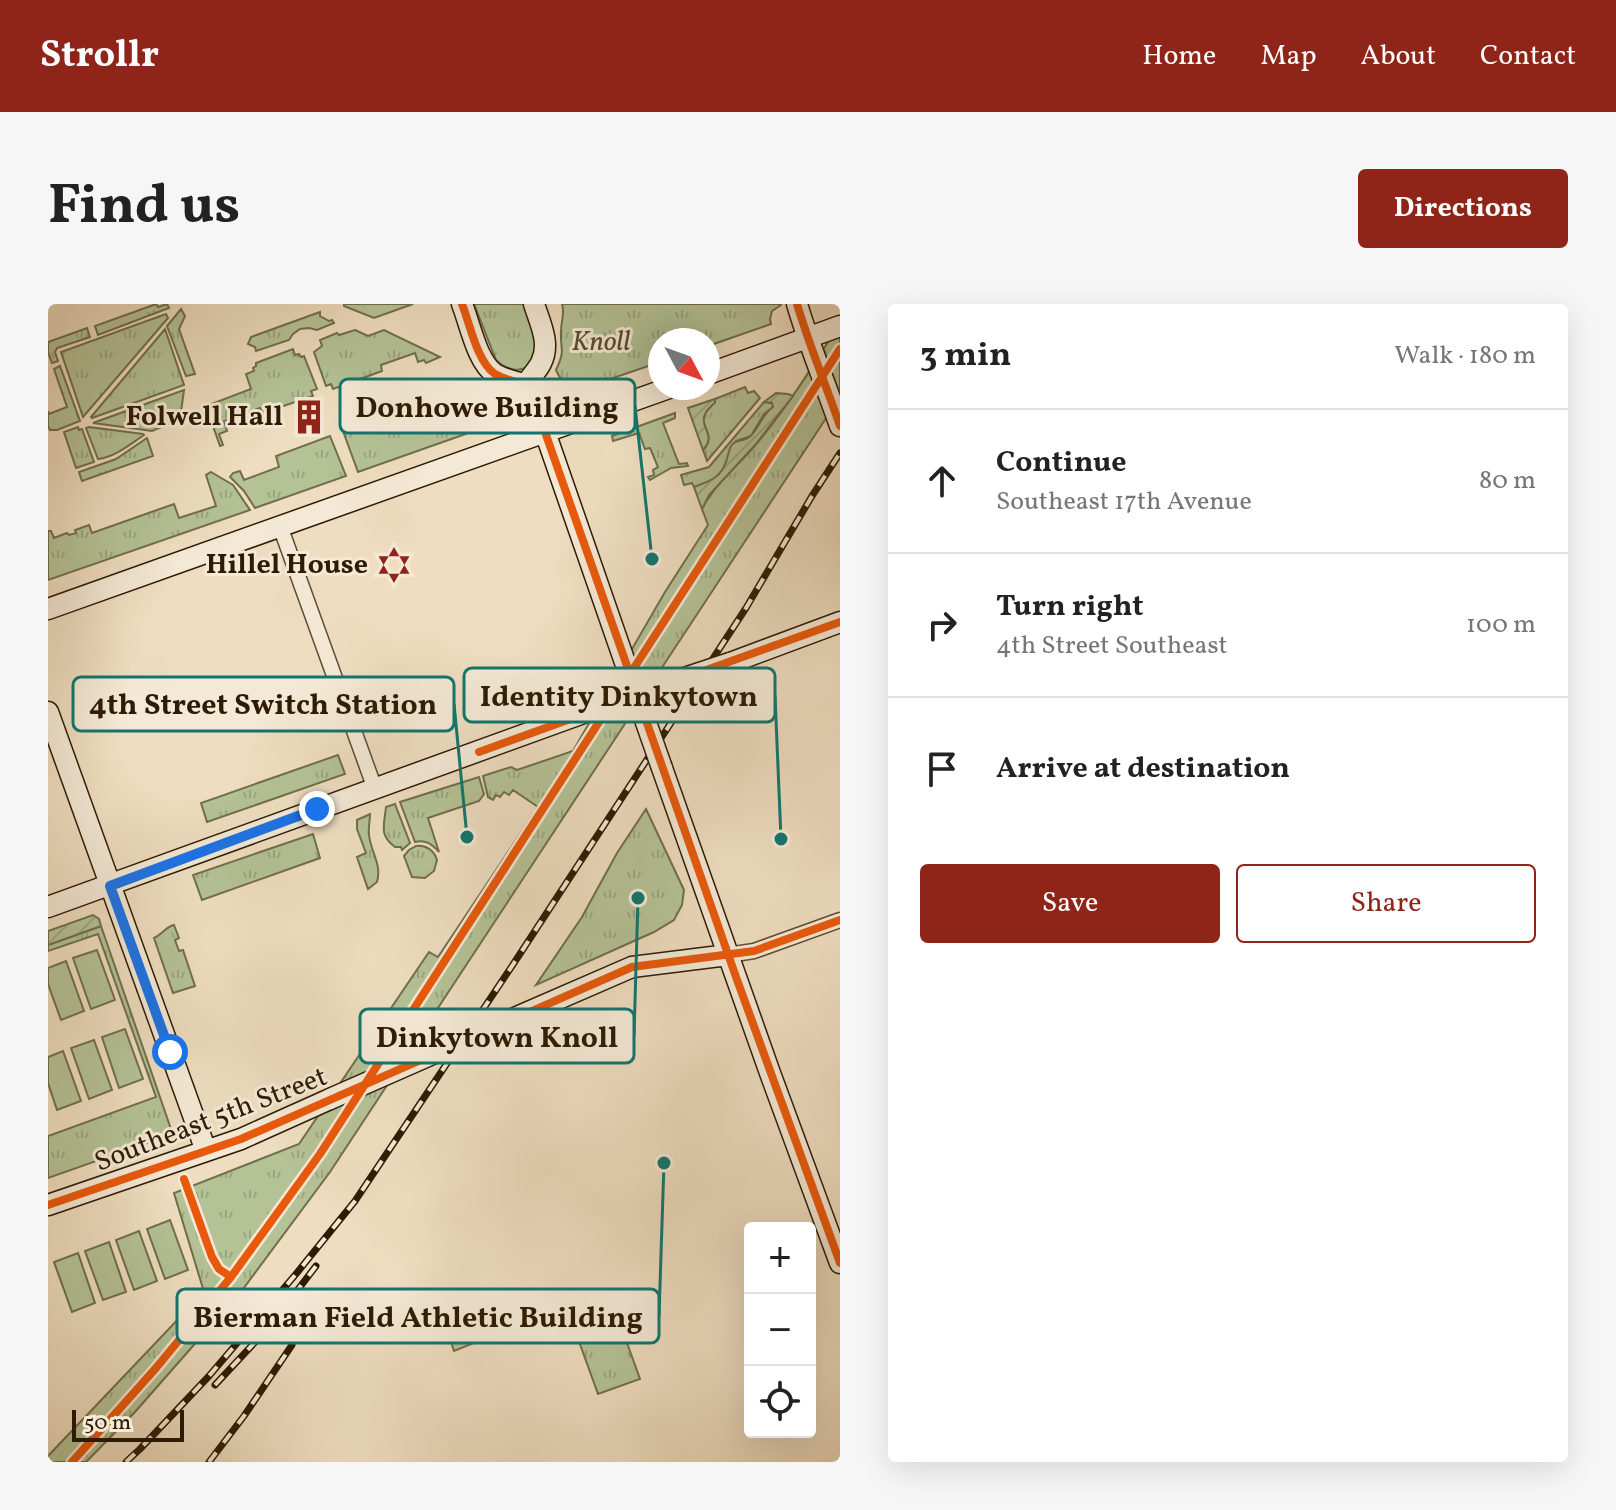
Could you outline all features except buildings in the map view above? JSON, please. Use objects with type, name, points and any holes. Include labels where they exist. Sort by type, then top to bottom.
[{"type":"street","points":[[462,304],[486,365],[492,372],[526,385]]},
{"type":"street","points":[[534,304],[544,334],[545,351],[540,365],[526,385],[728,955],[833,1221],[840,1263]]},
{"type":"street","points":[[797,304],[840,426]]},
{"type":"street","points":[[720,370],[839,326]]},
{"type":"street","points":[[48,609],[648,395]]},
{"type":"street","points":[[280,526],[375,789]]},
{"type":"street","points":[[48,907],[840,622]]},
{"type":"street","points":[[48,712],[206,1151]]},
{"type":"street","name":"Southeast 5th Street","points":[[48,1205],[241,1139],[632,967],[754,951],[840,920]]},
{"type":"green space","points":[[156,304],[158,307],[167,304],[169,308],[98,335],[95,326]]},
{"type":"green space","points":[[344,304],[413,304],[374,318]]},
{"type":"green space","points":[[474,304],[526,304],[538,344],[530,364],[522,369],[512,369],[496,360]]},
{"type":"green space","name":"Knoll","points":[[562,304],[781,304],[772,311],[771,324],[720,342],[720,328],[648,328],[648,366],[581,389],[566,383],[556,370],[562,354]]},
{"type":"green space","points":[[181,309],[185,316],[179,329],[195,374],[186,376],[167,326]]},
{"type":"green space","points":[[320,312],[320,316],[334,323],[317,330],[300,329],[289,340],[256,351],[248,344],[251,337]]},
{"type":"green space","points":[[166,314],[168,318],[83,417],[61,352]]},
{"type":"green space","points":[[840,323],[840,397],[330,1172],[243,1289],[135,1412],[86,1462],[48,1462],[48,1456],[204,1292],[174,1193],[299,1144],[429,952],[438,957],[538,807],[513,790],[509,795],[504,792],[500,797],[496,795],[493,800],[488,797],[483,776],[511,767],[517,770],[573,751],[665,592],[708,525],[702,509],[708,499],[780,414]]},
{"type":"green space","points":[[87,328],[90,337],[57,348],[58,361],[52,363],[48,342]]},
{"type":"green space","points":[[165,329],[184,385],[92,418],[91,417]]},
{"type":"green space","points":[[355,330],[368,336],[384,330],[440,357],[426,363],[424,360],[418,362],[415,353],[381,365],[382,371],[333,389],[331,384],[326,386],[314,352],[322,346],[320,340]]},
{"type":"green space","points":[[293,349],[295,355],[304,356],[317,389],[311,391],[313,396],[263,413],[260,408],[224,421],[227,431],[219,434],[223,445],[220,446],[206,406],[251,389],[246,374],[254,371],[256,363]]},
{"type":"green space","points":[[60,366],[80,421],[50,430],[48,411],[49,414],[67,407],[54,369]]},
{"type":"green space","points":[[458,383],[466,406],[494,396],[502,417],[474,428],[474,431],[358,472],[343,431],[398,411],[402,421],[435,409],[432,398]]},
{"type":"green space","points":[[745,387],[748,393],[754,391],[760,398],[707,461],[703,450],[709,439],[704,417],[720,397]]},
{"type":"green space","points":[[184,390],[180,419],[152,431],[93,423]]},
{"type":"green space","points":[[776,393],[793,396],[756,444],[709,495],[702,509],[694,487],[719,474],[731,446],[751,435],[773,407],[772,403],[764,402]]},
{"type":"green space","points":[[715,400],[704,417],[709,439],[703,450],[688,408]]},
{"type":"green space","points":[[764,402],[772,403],[773,407],[764,414],[751,436],[736,441],[723,470],[715,479],[694,487],[692,483],[684,485],[681,475],[709,467]]},
{"type":"green space","points":[[675,413],[675,418],[663,423],[679,464],[687,463],[688,466],[671,468],[650,480],[648,477],[654,475],[653,470],[658,467],[650,448],[645,449],[639,433],[613,441],[612,436]]},
{"type":"green space","points":[[78,427],[82,429],[94,462],[76,468],[64,432]]},
{"type":"green space","points":[[86,428],[144,435],[116,453],[98,459]]},
{"type":"green space","points":[[330,436],[346,476],[255,508],[230,477],[240,471],[244,480],[279,467],[276,456]]},
{"type":"green space","points":[[147,438],[153,456],[82,481],[79,472],[116,459]]},
{"type":"green space","points":[[211,472],[233,485],[250,510],[48,580],[48,531],[54,538],[76,533],[75,530],[89,525],[92,533],[174,504],[179,518],[216,506],[206,475]]},
{"type":"green space","points":[[338,755],[345,774],[207,822],[201,803]]},
{"type":"green space","points":[[479,777],[484,794],[479,801],[428,818],[439,852],[428,843],[415,842],[400,802]]},
{"type":"green space","points":[[395,804],[410,843],[402,850],[390,843],[384,830],[386,807]]},
{"type":"green space","points":[[646,809],[684,890],[682,905],[674,920],[536,985],[582,917],[617,853]]},
{"type":"green space","points":[[370,814],[369,835],[378,876],[377,882],[368,889],[357,857],[366,853],[357,820]]},
{"type":"green space","points":[[313,834],[320,858],[202,900],[193,875]]},
{"type":"green space","points":[[416,846],[429,849],[437,860],[434,871],[425,878],[412,877],[404,856]]},
{"type":"green space","points":[[93,915],[99,919],[101,926],[48,945],[48,931]]},
{"type":"green space","points":[[174,925],[179,938],[175,940],[179,951],[183,950],[195,986],[173,993],[154,938]]},
{"type":"green space","points":[[101,926],[172,1132],[48,1178],[48,1136],[156,1097],[98,934],[48,951],[48,945]]},
{"type":"green space","points":[[97,950],[115,1000],[91,1009],[73,958]]},
{"type":"green space","points":[[66,961],[84,1011],[61,1020],[48,984],[48,968]]},
{"type":"green space","points":[[125,1029],[143,1079],[119,1088],[102,1037]]},
{"type":"green space","points":[[94,1040],[112,1090],[89,1099],[71,1048]]},
{"type":"green space","points":[[63,1051],[81,1101],[57,1110],[48,1083],[48,1057]]},
{"type":"green space","points":[[170,1220],[188,1270],[165,1279],[147,1229]]},
{"type":"green space","points":[[139,1231],[157,1281],[134,1290],[116,1240]]},
{"type":"green space","points":[[109,1242],[126,1292],[103,1300],[85,1251]]},
{"type":"green space","points":[[78,1253],[95,1303],[72,1312],[54,1262]]},
{"type":"green space","points":[[461,1302],[474,1343],[454,1351],[440,1309]]},
{"type":"green space","points":[[618,1318],[640,1379],[598,1394],[576,1333]]},
{"type":"railway","points":[[126,1462],[209,1376],[355,1201],[746,608],[840,453]]},
{"type":"railway","points":[[215,1385],[270,1326],[316,1266]]},
{"type":"railway","points":[[209,1462],[292,1345]]},
{"type":"cycle path","points":[[462,304],[483,361],[495,374],[526,385]]},
{"type":"cycle path","points":[[797,304],[840,426]]},
{"type":"cycle path","points":[[72,1462],[156,1368],[231,1277],[320,1154],[840,349]]},
{"type":"cycle path","points":[[526,385],[840,1263]]},
{"type":"cycle path","points":[[479,752],[840,622]]},
{"type":"cycle path","points":[[48,1205],[241,1139],[632,967],[754,951],[840,920]]},
{"type":"cycle path","points":[[184,1179],[212,1257],[219,1269],[231,1277]]},
{"type":"place","name":"Folwell Hall","points":[[309,417]]},
{"type":"place","name":"Donhowe Building","points":[[652,559]]},
{"type":"place","name":"Hillel House","points":[[394,565]]},
{"type":"place","name":"4th Street Switch Station","points":[[467,837]]},
{"type":"place","name":"Identity Dinkytown","points":[[781,839]]},
{"type":"place","name":"Dinkytown Knoll","points":[[638,898]]},
{"type":"place","name":"Bierman Field Athletic Building","points":[[664,1163]]},
{"type":"route","points":[[170,1052],[110,886],[317,809]]}]
